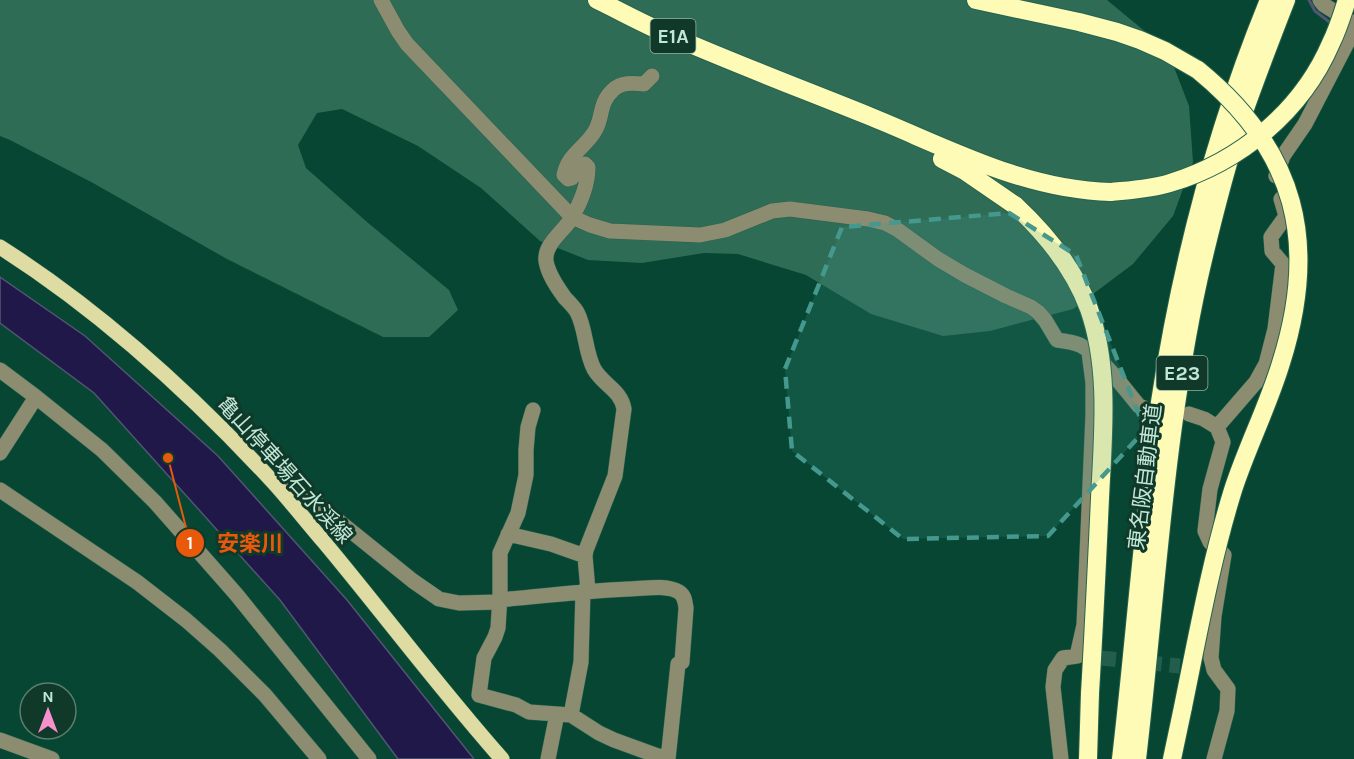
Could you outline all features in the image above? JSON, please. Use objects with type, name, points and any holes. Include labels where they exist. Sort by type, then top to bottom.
[{"type":"highway","name":"E1A","points":[[597,0],[666,34],[750,68]]},
{"type":"highway","points":[[976,0],[1117,32],[1165,51],[1198,70],[1218,87],[1250,121],[1273,156],[1289,197],[1297,227],[1300,271],[1291,330],[1272,392],[1248,448],[1227,509],[1205,599],[1172,759]]},
{"type":"highway","name":"東名阪自動車道","points":[[1121,759],[1149,495],[1170,342],[1209,172],[1241,72],[1269,0]]},
{"type":"highway","name":"東名阪自動車道","points":[[1137,759],[1166,486],[1177,404],[1199,279],[1239,126],[1286,0]]},
{"type":"highway","points":[[750,68],[961,156],[1008,173],[1067,189],[1111,192],[1150,188],[1193,175],[1221,162],[1267,130],[1283,115],[1316,72],[1331,45],[1347,0]]},
{"type":"highway","points":[[750,68],[965,171],[1016,206],[1039,229],[1067,265],[1082,292],[1101,358],[1104,412],[1088,759]]},
{"type":"main road","name":"亀山停車場石水渓線","points":[[0,247],[85,306],[161,369],[275,484],[502,759]]},
{"type":"street","points":[[381,0],[407,44],[572,217],[610,231],[700,235],[725,230],[772,211],[790,209],[857,217],[885,223],[965,275],[1031,307],[1045,320],[1057,340],[1070,342],[1089,352],[1107,367],[1139,406],[1144,408]]},
{"type":"street","points":[[1320,0],[1354,24]]},
{"type":"street","points":[[1217,427],[1256,382],[1266,364],[1275,329],[1283,264],[1272,251],[1271,237],[1286,216],[1276,178],[1283,156],[1305,124],[1350,37]]},
{"type":"street","points":[[548,759],[581,662],[586,550],[615,476],[624,409],[616,391],[594,369],[584,330],[576,310],[556,285],[547,267],[546,252],[579,206],[588,175],[588,167],[582,164],[572,178],[568,179],[564,175],[568,162],[597,128],[604,103],[613,90],[632,83],[644,84],[652,76]]},
{"type":"street","points":[[1077,656],[1084,625],[1093,415],[1093,384],[1089,352]]},
{"type":"street","points":[[0,370],[102,450],[155,502],[236,594],[369,759]]},
{"type":"street","points":[[0,453],[36,397]]},
{"type":"street","points":[[275,484],[295,486],[413,581],[439,599],[459,603],[499,601],[585,591],[658,588],[681,593],[685,599],[686,608],[682,662],[678,664],[668,758],[614,740],[564,715],[529,712],[516,705],[479,696],[484,658],[498,628],[499,601],[500,553],[518,513],[526,475],[528,428],[533,410]]},
{"type":"street","points":[[1189,414],[1217,427],[1223,442],[1210,489],[1205,531],[1210,542],[1224,555],[1214,616],[1211,658],[1214,670],[1227,689],[1227,711],[1214,759]]},
{"type":"street","points":[[0,490],[137,582],[186,620],[265,695],[319,759]]},
{"type":"street","points":[[508,534],[551,543],[585,556]]},
{"type":"street","points":[[1061,759],[1053,687],[1055,670],[1063,658],[1077,656],[1101,658]]},
{"type":"street","points":[[1180,666],[1214,670]]},
{"type":"street","points":[[0,740],[21,754],[52,759]]},
{"type":"highlighted area","points":[[1009,213],[1076,255],[1145,430],[1048,536],[903,539],[792,451],[785,369],[842,227]]},
{"type":"green space","points":[[0,0],[1107,0],[1153,38],[1172,62],[1189,106],[1193,162],[1173,216],[1133,264],[1073,309],[990,331],[943,336],[871,314],[806,275],[738,254],[704,253],[642,263],[588,260],[540,241],[481,188],[418,146],[342,109],[317,113],[298,145],[306,168],[449,290],[458,310],[429,337],[383,337],[227,259],[93,183],[0,136]]},
{"type":"shaded area","points":[[0,277],[85,336],[218,456],[347,600],[474,759],[398,759],[280,600],[94,393],[0,323]]},
{"type":"waterway","points":[[1309,0],[1315,11],[1332,24]]},
{"type":"tunnel","points":[[1101,658],[1180,666]]},
{"type":"place","name":"安楽川","points":[[168,458]]}]
